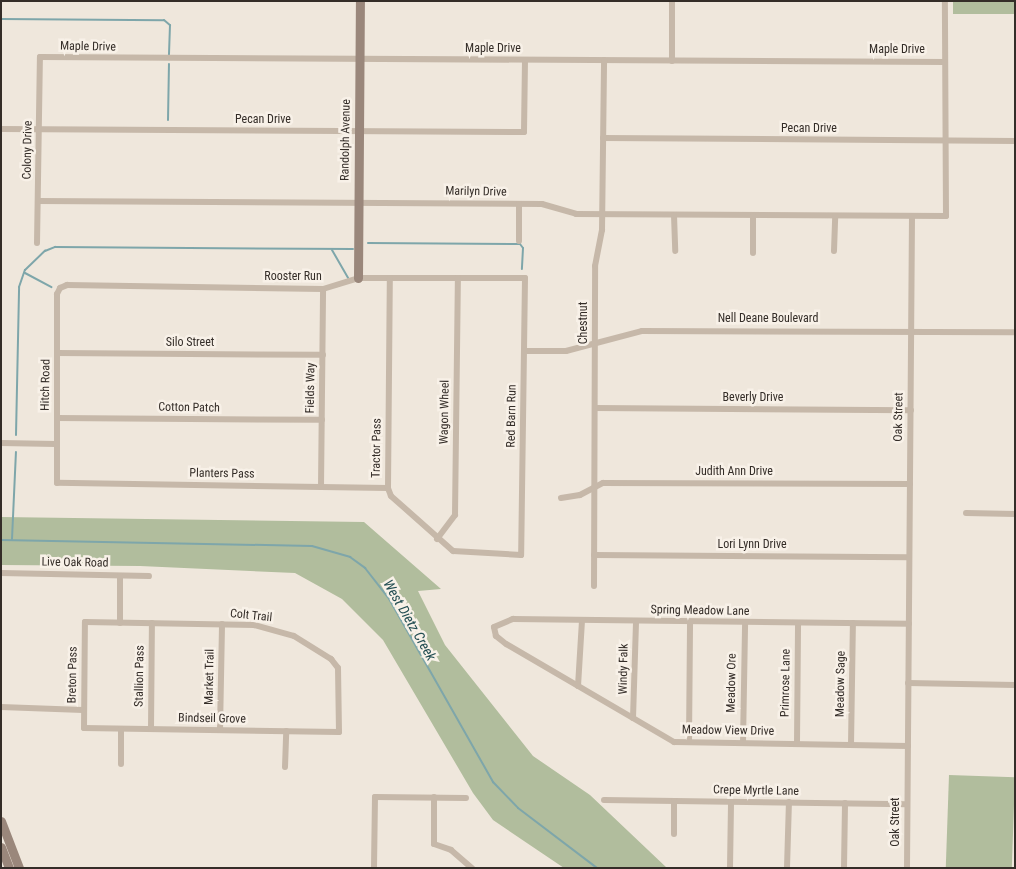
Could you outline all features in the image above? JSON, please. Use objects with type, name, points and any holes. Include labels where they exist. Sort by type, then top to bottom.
[{"type":"street","name":"Randolph Avenue","points":[[358,278],[360,1]]},
{"type":"street","points":[[672,1],[672,61]]},
{"type":"street","points":[[912,216],[946,216],[945,1]]},
{"type":"street","name":"Maple Drive","points":[[40,57],[945,62]]},
{"type":"street","name":"Colony Drive","points":[[37,243],[40,57]]},
{"type":"street","name":"Pecan Drive","points":[[1,129],[524,132],[525,60]]},
{"type":"street","name":"Chestnut","points":[[594,586],[595,266],[602,214],[604,60]]},
{"type":"street","name":"Pecan Drive","points":[[603,138],[1015,141]]},
{"type":"street","name":"Marilyn Drive","points":[[38,201],[542,204],[576,214],[912,216]]},
{"type":"street","points":[[519,204],[519,241]]},
{"type":"street","points":[[674,215],[675,251]]},
{"type":"street","points":[[753,216],[753,253]]},
{"type":"street","points":[[834,251],[835,216]]},
{"type":"street","name":"Oak Street","points":[[906,868],[912,216]]},
{"type":"street","name":"Rooster Run","points":[[60,288],[323,289],[358,278],[525,278]]},
{"type":"street","name":"Tractor Pass","points":[[390,278],[388,488],[396,503],[437,539],[460,554],[521,555]]},
{"type":"street","name":"Wagon Wheel","points":[[437,539],[455,515],[458,278]]},
{"type":"street","name":"Red Barn Run","points":[[521,555],[525,278]]},
{"type":"street","name":"Hitch Road","points":[[56,483],[57,353],[60,288]]},
{"type":"street","name":"Fields Way","points":[[321,487],[323,289]]},
{"type":"street","name":"Nell Deane Boulevard","points":[[524,351],[566,351],[642,331],[1015,332]]},
{"type":"street","name":"Silo Street","points":[[57,353],[323,355]]},
{"type":"street","name":"Beverly Drive","points":[[595,408],[911,410]]},
{"type":"street","name":"Cotton Patch","points":[[57,418],[322,420]]},
{"type":"street","points":[[1,443],[56,444]]},
{"type":"street","name":"Judith Ann Drive","points":[[561,498],[580,495],[604,482],[910,484]]},
{"type":"street","name":"Planters Pass","points":[[56,483],[388,488]]},
{"type":"street","points":[[966,513],[1015,514]]},
{"type":"street","name":"Lori Lynn Drive","points":[[594,555],[909,556]]},
{"type":"street","name":"Live Oak Road","points":[[1,573],[149,576]]},
{"type":"street","points":[[120,576],[120,623]]},
{"type":"street","name":"Spring Meadow Lane","points":[[494,627],[513,619],[909,624]]},
{"type":"street","points":[[578,686],[582,621]]},
{"type":"street","name":"Windy Falk","points":[[632,718],[636,621]]},
{"type":"street","name":"Colt Trail","points":[[85,622],[222,624],[281,632],[331,659],[340,675],[339,732]]},
{"type":"street","name":"Breton Pass","points":[[84,728],[85,622]]},
{"type":"street","points":[[689,742],[690,622]]},
{"type":"street","name":"Stallion Pass","points":[[151,729],[152,623]]},
{"type":"street","name":"Meadow Ore","points":[[743,743],[745,623]]},
{"type":"street","name":"Primrose Lane","points":[[797,743],[798,623]]},
{"type":"street","name":"Meadow Sage","points":[[850,745],[853,623]]},
{"type":"street","name":"Market Trail","points":[[220,730],[222,624]]},
{"type":"street","name":"Meadow View Drive","points":[[494,627],[496,636],[506,644],[669,739],[689,742],[908,746]]},
{"type":"street","points":[[908,683],[1015,685]]},
{"type":"street","points":[[1,707],[83,710]]},
{"type":"street","name":"Bindseil Grove","points":[[84,728],[339,732]]},
{"type":"street","points":[[121,729],[121,764]]},
{"type":"street","points":[[285,767],[286,731]]},
{"type":"street","points":[[374,868],[375,797],[466,798]]},
{"type":"street","points":[[434,798],[434,844],[451,850],[472,868]]},
{"type":"street","name":"Crepe Myrtle Lane","points":[[604,800],[907,804]]},
{"type":"street","points":[[674,801],[674,834]]},
{"type":"street","points":[[730,868],[731,802]]},
{"type":"street","points":[[786,868],[789,802]]},
{"type":"street","points":[[844,868],[845,803]]},
{"type":"street","points":[[1,821],[19,868]]},
{"type":"street","points":[[1,847],[9,868]]},
{"type":"green space","points":[[953,1],[1015,1],[1015,14],[953,14]]},
{"type":"green space","points":[[1,517],[364,522],[441,589],[418,591],[445,645],[533,756],[590,795],[667,868],[564,868],[493,820],[473,793],[383,640],[342,599],[295,573],[140,566],[1,565]]},
{"type":"green space","points":[[949,775],[1015,777],[1012,868],[946,868]]},
{"type":"waterway","points":[[1,19],[164,20],[170,25],[169,55]]},
{"type":"waterway","points":[[168,120],[169,64]]},
{"type":"waterway","points":[[368,243],[520,244],[523,248],[522,269]]},
{"type":"waterway","points":[[16,435],[19,287],[25,270],[45,251],[55,247],[353,249]]},
{"type":"waterway","points":[[332,250],[348,278]]},
{"type":"waterway","points":[[25,273],[51,287]]},
{"type":"waterway","points":[[12,539],[16,452]]},
{"type":"waterway","name":"West Dietz Creek","points":[[1,540],[312,546],[350,557],[365,568],[388,597],[493,782],[518,808],[597,868]]}]
